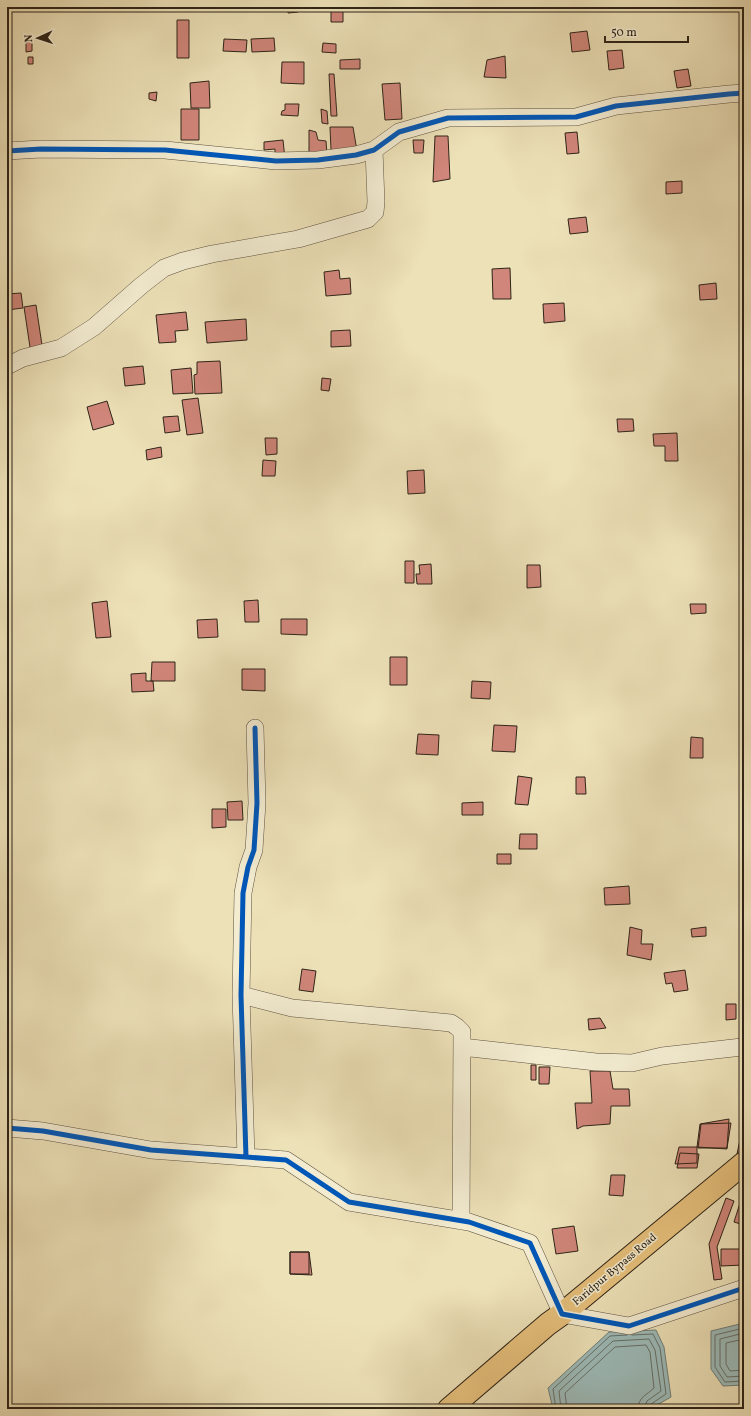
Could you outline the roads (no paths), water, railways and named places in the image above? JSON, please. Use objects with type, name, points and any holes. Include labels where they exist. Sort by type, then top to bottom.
[{"type":"highway","name":"Faridpur Bypass Road","points":[[449,1409],[548,1324],[744,1163]]},
{"type":"street","points":[[7,151],[41,149],[165,150],[276,161],[318,160],[356,155],[374,150],[399,132],[448,118],[576,117],[616,106],[729,94],[744,94]]},
{"type":"street","points":[[7,366],[23,358],[61,348],[94,327],[164,268],[183,261],[212,254],[298,239],[368,219],[375,212],[376,202],[374,150]]},
{"type":"street","points":[[246,1157],[241,995],[243,893],[248,867],[254,850],[256,803],[255,728]]},
{"type":"street","points":[[241,995],[292,1008],[451,1024],[462,1032],[462,1220]]},
{"type":"street","points":[[462,1047],[596,1062],[632,1063],[662,1056],[742,1047]]},
{"type":"street","points":[[7,1128],[44,1131],[151,1150],[286,1160],[349,1202],[462,1220],[530,1243],[562,1314],[629,1326],[744,1288]]},
{"type":"water","points":[[744,1323],[744,1385],[723,1386],[711,1369],[711,1331]]},
{"type":"water","points":[[656,1330],[664,1347],[671,1397],[650,1409],[553,1409],[548,1388],[609,1332]]}]
